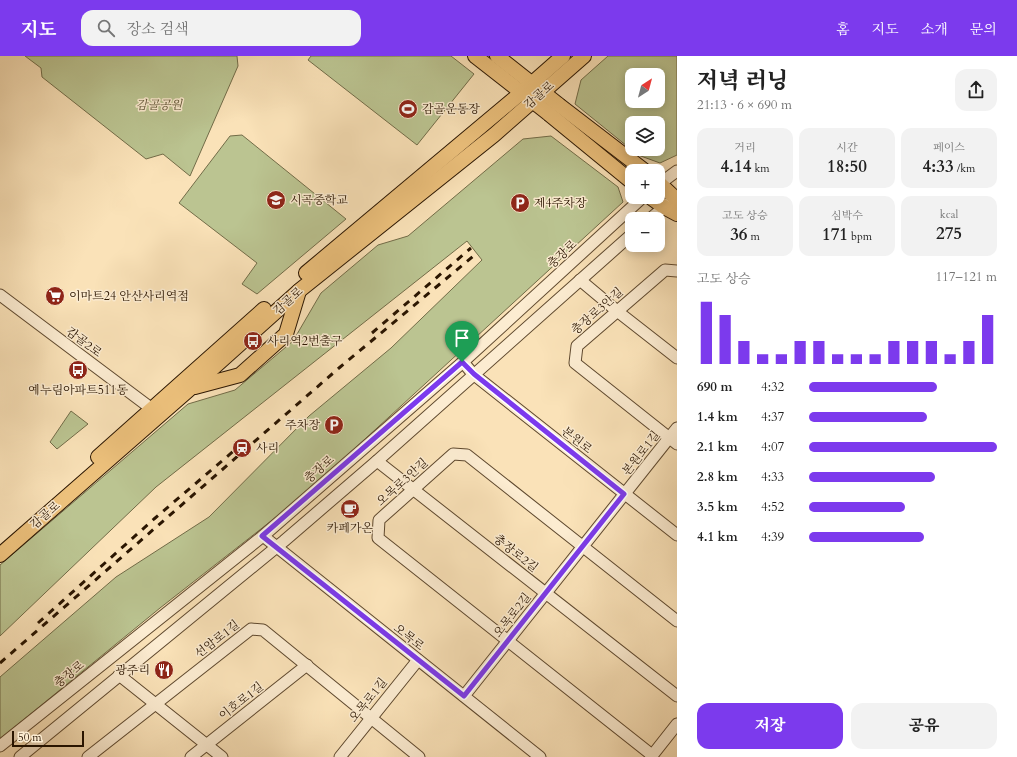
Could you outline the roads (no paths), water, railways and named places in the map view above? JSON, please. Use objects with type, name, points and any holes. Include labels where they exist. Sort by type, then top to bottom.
[{"type":"main road","points":[[475,56],[526,97],[554,109],[635,164]]},
{"type":"main road","points":[[497,56],[537,88],[554,109],[625,175]]},
{"type":"main road","name":"감골로","points":[[537,88],[562,56]]},
{"type":"main road","name":"감골로","points":[[0,544],[349,236],[537,88],[584,56]]},
{"type":"main road","name":"감골로","points":[[0,555],[300,290],[494,135],[526,97]]},
{"type":"main road","points":[[665,189],[676,198]]},
{"type":"main road","points":[[660,204],[677,214]]},
{"type":"main road","points":[[192,387],[240,375],[286,334],[300,290]]},
{"type":"street","points":[[665,180],[677,171]]},
{"type":"street","points":[[658,212],[676,198]]},
{"type":"street","name":"충장로","points":[[0,746],[262,536],[462,362],[636,204]]},
{"type":"street","points":[[20,757],[377,461],[625,240]]},
{"type":"street","name":"충장로3안길","points":[[673,441],[575,363],[577,346],[665,270],[677,270]]},
{"type":"street","points":[[580,280],[677,358]]},
{"type":"street","name":"감골2로","points":[[0,295],[152,409]]},
{"type":"street","name":"본원로","points":[[462,362],[474,374],[677,535]]},
{"type":"street","name":"본원로1길","points":[[624,494],[673,441],[677,428]]},
{"type":"street","name":"오목로3안길","points":[[651,756],[378,538],[379,520],[452,454],[467,455],[677,621]]},
{"type":"street","name":"충장로2길","points":[[377,461],[677,696]]},
{"type":"street","name":"오목로2길","points":[[464,696],[624,494]]},
{"type":"street","name":"오목로","points":[[262,536],[540,757]]},
{"type":"street","name":"선암로1길","points":[[88,757],[251,629],[263,630],[419,757]]},
{"type":"street","name":"오목로1길","points":[[340,757],[418,660]]},
{"type":"street","name":"이호로1길","points":[[191,757],[307,665]]},
{"type":"street","points":[[120,675],[222,757]]},
{"type":"street","points":[[651,756],[677,724]]},
{"type":"railway","points":[[372,333],[471,248]]},
{"type":"railway","points":[[0,663],[339,368],[477,253]]},
{"type":"railway","points":[[38,623],[154,519],[243,443]]},
{"type":"place","name":"감골운동장","points":[[408,109]]},
{"type":"place","name":"시곡중학교","points":[[276,200]]},
{"type":"place","name":"제4주차장","points":[[520,203]]},
{"type":"place","name":"이마트24 안산사리역점","points":[[55,296]]},
{"type":"place","name":"사리역2번출구","points":[[253,341]]},
{"type":"place","name":"예누림아파트511동","points":[[78,370]]},
{"type":"place","name":"주차장","points":[[334,425]]},
{"type":"place","name":"사리","points":[[242,448]]},
{"type":"place","name":"카페가온","points":[[350,509]]},
{"type":"place","name":"광주리","points":[[164,670]]},
{"type":"park label","name":"감골공원","points":[[159,105]]}]
